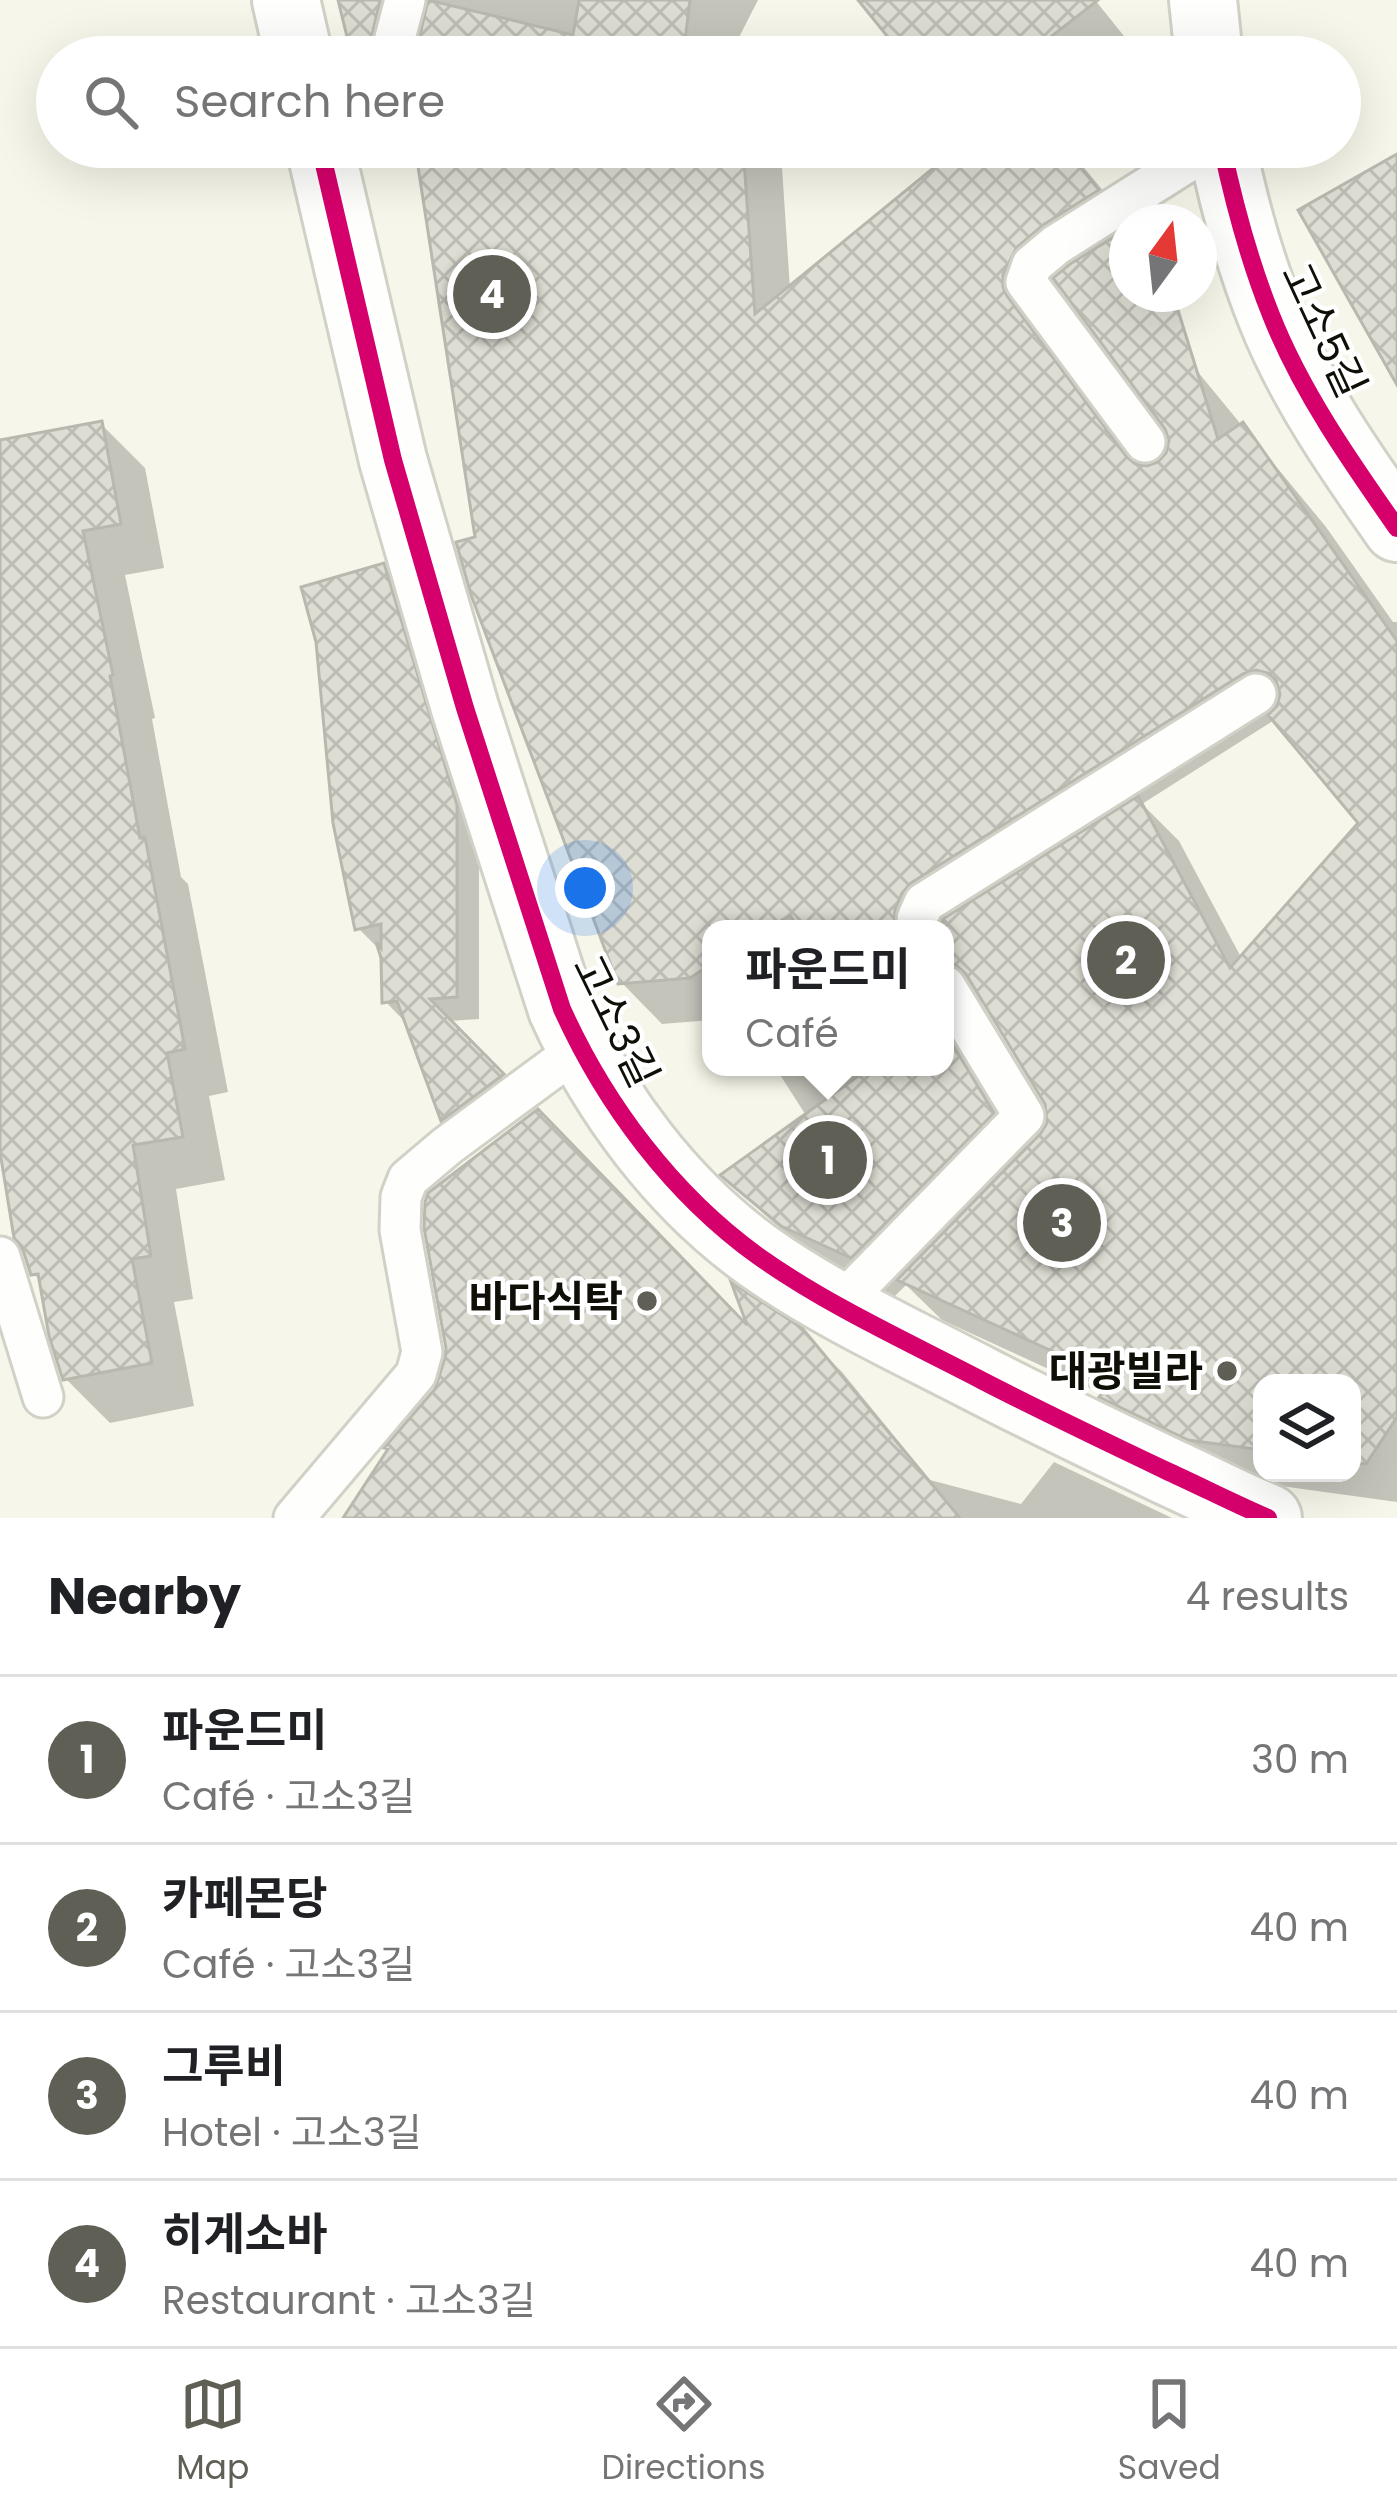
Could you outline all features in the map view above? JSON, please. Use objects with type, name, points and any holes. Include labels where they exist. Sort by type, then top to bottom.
[{"type":"street","points":[[286,0],[294,36]]},
{"type":"street","points":[[1203,0],[1207,36]]},
{"type":"street","name":"고소3길","points":[[325,168],[405,506],[465,708],[548,968],[580,1048],[612,1103],[680,1185],[754,1253],[838,1306],[1048,1415],[1268,1518]]},
{"type":"street","name":"고소5길","points":[[1227,168],[1238,219],[1272,318],[1354,467],[1397,528]]},
{"type":"lane","points":[[396,36],[405,0]]},
{"type":"lane","points":[[1145,442],[1026,282],[1032,266],[1056,245],[1178,168]]},
{"type":"lane","points":[[917,920],[924,902],[1256,694]]},
{"type":"lane","points":[[838,1306],[1024,1116],[954,1001]]},
{"type":"lane","points":[[294,1518],[416,1374],[422,1352],[400,1230],[401,1197],[408,1179],[580,1048]]},
{"type":"lane","points":[[0,1257],[43,1397]]},
{"type":"building","points":[[338,0],[380,0],[372,36],[347,36]]},
{"type":"building","points":[[428,0],[573,35],[579,0],[690,0],[686,36],[420,36]]},
{"type":"building","points":[[858,0],[1098,0],[1052,36],[887,36]]},
{"type":"building","points":[[1397,154],[1397,385],[1298,210]]},
{"type":"building","points":[[418,168],[745,168],[755,314],[933,168],[1081,168],[1099,190],[1017,247],[1003,274],[1007,296],[1126,456],[1147,466],[1158,462],[1169,440],[1165,429],[1053,278],[1109,240],[1109,312],[1179,312],[1218,439],[1243,422],[1397,641],[1397,1417],[1366,1464],[1361,1463],[1361,1374],[1253,1374],[1253,1449],[1188,1440],[1099,1397],[1113,1379],[897,1280],[1047,1123],[1045,1104],[966,974],[954,965],[954,920],[943,919],[1138,796],[1230,968],[1358,823],[1268,715],[1280,694],[1276,680],[1256,670],[1243,674],[911,883],[902,893],[894,920],[793,920],[790,915],[782,920],[702,920],[702,970],[690,978],[618,984],[471,595],[456,542],[475,537]]},
{"type":"building","points":[[102,421],[121,524],[83,531],[185,1049],[167,1053],[183,1137],[133,1145],[151,1256],[132,1259],[152,1363],[63,1380],[38,1274],[31,1275],[14,1238],[0,1152],[0,440]]},
{"type":"building","points":[[384,563],[457,805],[457,997],[430,999],[504,1074],[441,1121],[397,1001],[382,1003],[376,942],[381,948],[381,924],[355,930],[333,823],[316,642],[301,587]]},
{"type":"building","points":[[954,1047],[994,1113],[851,1258],[781,1226],[720,1175],[858,1076],[954,1076]]},
{"type":"building","points":[[538,1109],[747,1325],[731,1282],[802,1328],[960,1518],[343,1518],[388,1449],[384,1448],[435,1389],[445,1358],[424,1228],[428,1193]]},
{"type":"cycle path","points":[[325,168],[393,460],[465,708],[562,1009],[620,1113],[697,1205],[758,1256],[811,1291],[1004,1392],[1268,1518]]},
{"type":"cycle path","points":[[1227,168],[1249,253],[1283,343],[1328,425],[1397,528]]},
{"type":"place","name":"히게소바","points":[[492,294]]},
{"type":"place","name":"카페몬당","points":[[1126,960]]},
{"type":"place","name":"파운드미","points":[[828,1160]]},
{"type":"place","name":"그루비","points":[[1062,1223]]},
{"type":"place","name":"바다식탁","points":[[647,1301]]},
{"type":"place","name":"대광빌라","points":[[1227,1371]]}]
